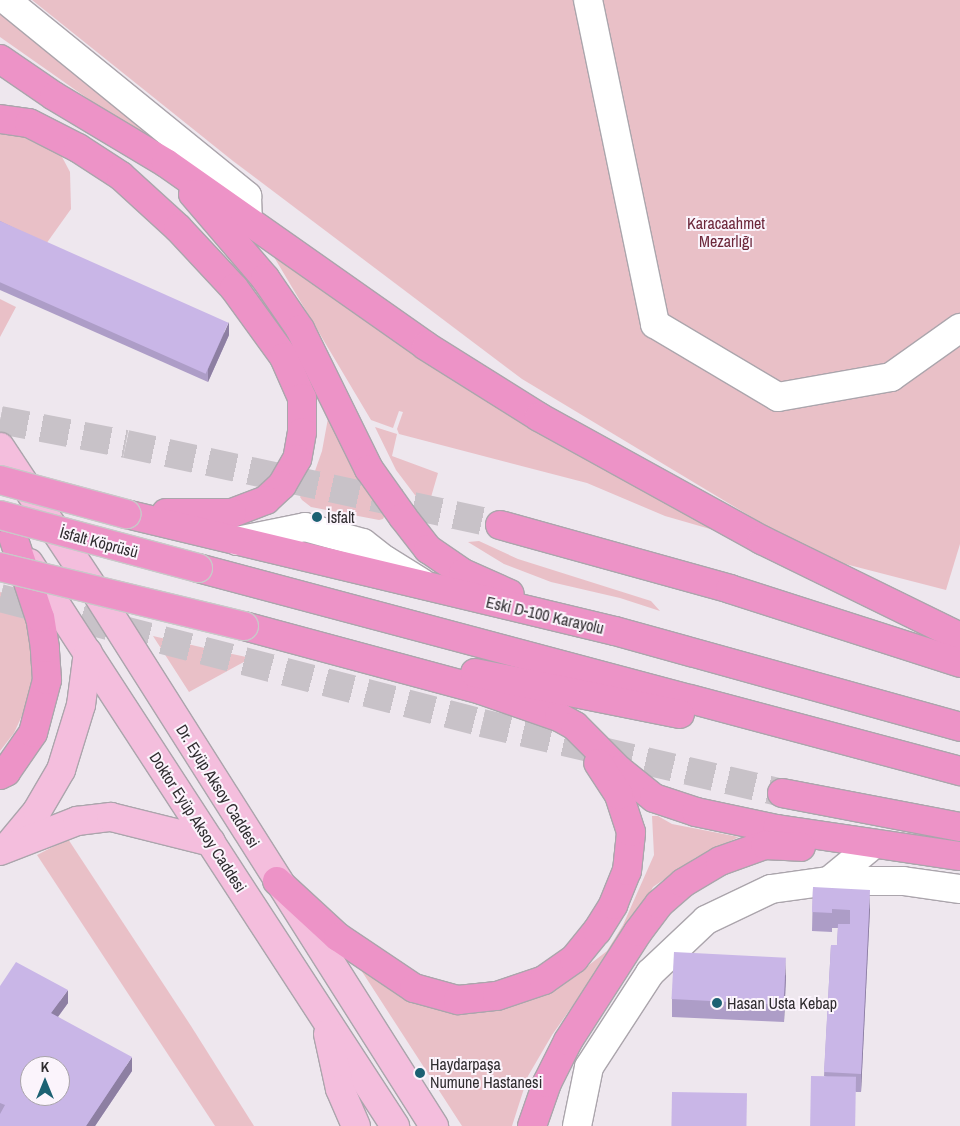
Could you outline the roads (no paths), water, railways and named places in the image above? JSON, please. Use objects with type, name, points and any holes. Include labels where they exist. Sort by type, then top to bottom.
[{"type":"highway","points":[[0,59],[54,96],[166,163],[426,346],[539,417],[762,540],[960,637]]},
{"type":"highway","points":[[0,119],[29,123],[78,148],[121,176],[178,228],[234,288],[279,349],[302,398],[302,432],[298,458],[282,486],[266,500],[232,513],[126,514],[0,480]]},
{"type":"highway","points":[[166,163],[265,278],[295,321],[328,382],[369,469],[428,549],[463,574],[488,585],[615,631]]},
{"type":"highway","name":"Eski D-100 Karayolu","points":[[126,514],[615,631],[960,727]]},
{"type":"highway","points":[[0,775],[6,772],[33,732],[47,680],[45,648],[40,618],[4,523]]},
{"type":"highway","name":"İsfalt Köprüsü","points":[[4,523],[198,568],[959,770]]},
{"type":"highway","points":[[500,525],[730,589],[960,663]]},
{"type":"highway","points":[[0,567],[244,626],[481,690],[559,717],[575,726],[619,770],[654,798],[696,812],[777,829],[923,849],[960,856]]},
{"type":"highway","points":[[244,626],[959,770]]},
{"type":"highway","points":[[276,880],[338,937],[414,988],[458,1000],[498,996],[544,980],[574,958],[597,931],[613,905],[627,870],[630,832],[619,795],[600,764],[574,737],[539,711]]},
{"type":"highway","points":[[782,793],[960,827]]},
{"type":"highway","points":[[532,1126],[547,1083],[568,1041],[638,932],[659,904],[683,883],[720,860],[765,845],[923,849]]},
{"type":"main road","name":"Dr. Eyüp Aksoy Caddesi","points":[[0,447],[94,589],[276,880],[434,1126]]},
{"type":"main road","name":"Doktor Eyüp Aksoy Caddesi","points":[[4,523],[395,1126]]},
{"type":"main road","points":[[4,849],[37,811],[61,770],[81,705],[88,652]]},
{"type":"main road","points":[[4,849],[77,821],[112,817],[211,842]]},
{"type":"main road","points":[[325,1018],[340,1089],[356,1126]]},
{"type":"street","points":[[6,0],[247,196],[248,220]]},
{"type":"street","points":[[588,0],[655,324],[778,397],[890,378],[960,328]]},
{"type":"street","points":[[829,880],[868,849]]},
{"type":"street","points":[[577,1126],[589,1067],[650,973],[706,920],[771,889],[829,880],[903,880],[960,890]]},
{"type":"tunnel","points":[[0,420],[126,444],[500,525]]},
{"type":"tunnel","points":[[0,598],[482,723],[782,793]]},
{"type":"place","name":"İsfalt","points":[[317,517]]},
{"type":"place","name":"Hasan Usta Kebap","points":[[717,1003]]},
{"type":"place","name":"Haydarpaşa Numune Hastanesi","points":[[420,1073]]},
{"type":"park label","name":"Karacaahmet Mezarlığı","points":[[726,232]]}]
